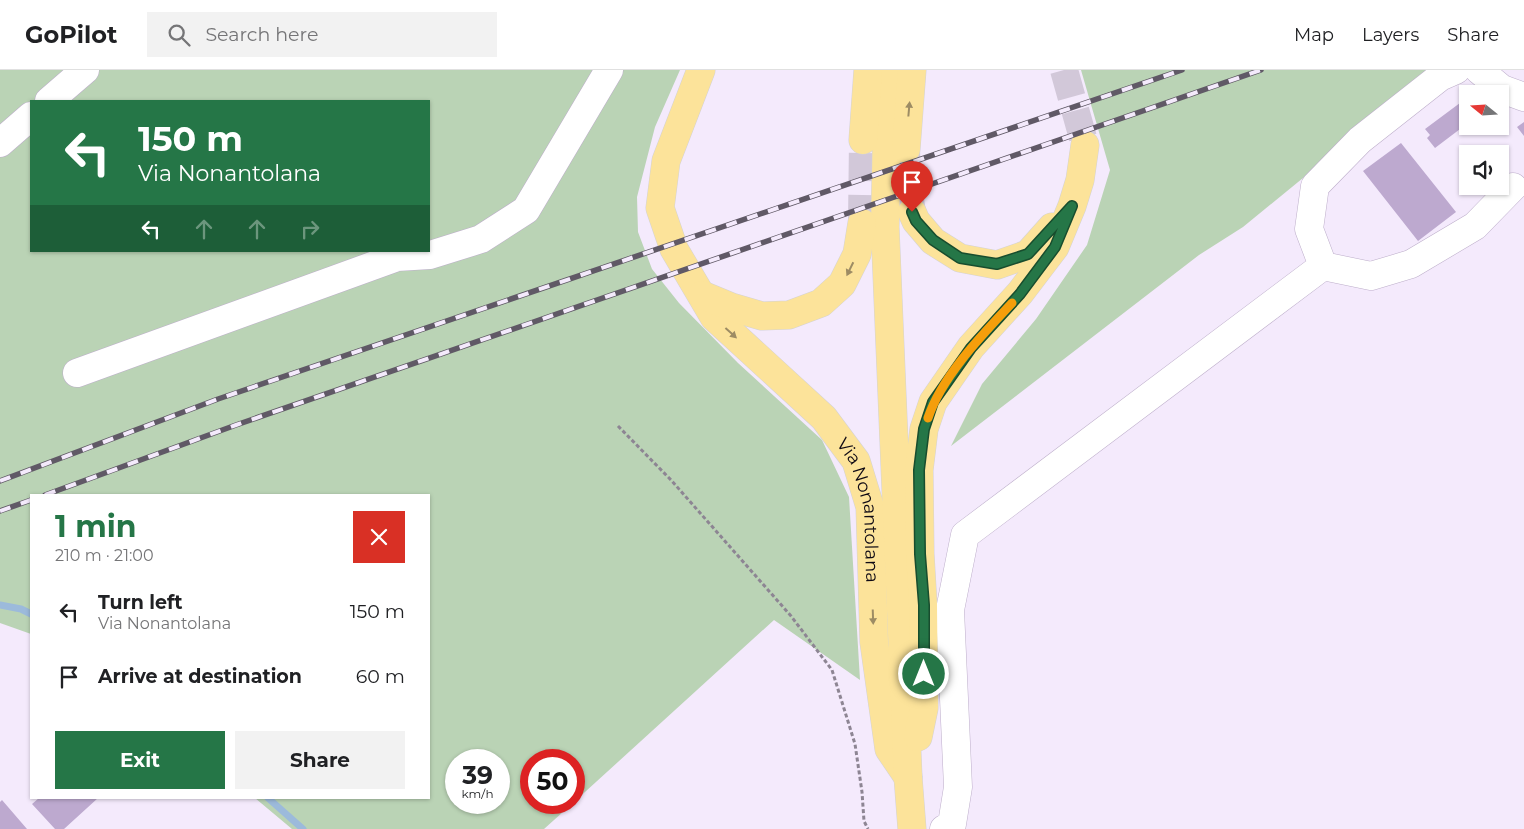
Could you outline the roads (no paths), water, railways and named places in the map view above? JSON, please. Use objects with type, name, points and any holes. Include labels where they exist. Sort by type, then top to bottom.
[{"type":"main road","points":[[863,140],[868,70]]},
{"type":"main road","points":[[702,295],[731,307],[762,316],[789,315],[821,303],[842,284],[873,225],[887,124],[890,70]]},
{"type":"main road","points":[[906,149],[912,70]]},
{"type":"main road","name":"Via Nonantolana","points":[[701,73],[666,161],[660,208],[674,249],[714,317],[824,418],[856,461],[870,507],[874,642],[889,749],[908,777]]},
{"type":"main road","name":"Via Nonantolana","points":[[908,777],[924,708],[924,605],[920,554],[919,470],[924,429],[933,402],[971,348],[1020,294],[1055,247],[1072,206],[1080,180],[1085,146]]},
{"type":"main road","name":"Via Nonantolana","points":[[912,212],[916,221],[933,240],[960,258],[997,264],[1028,254],[1072,206]]},
{"type":"main road","name":"Via Nonantolana","points":[[873,225],[912,829]]},
{"type":"street","points":[[50,100],[85,70]]},
{"type":"street","points":[[77,373],[397,257],[430,255],[480,239],[526,210],[609,70]]},
{"type":"street","points":[[1323,266],[1309,229],[1315,186],[1360,140],[1440,77],[1456,70]]},
{"type":"street","points":[[1479,70],[1502,89],[1524,97]]},
{"type":"street","points":[[0,144],[30,117]]},
{"type":"street","points":[[944,829],[952,824],[958,788],[950,610],[965,535],[1323,266],[1371,276],[1411,264],[1475,226],[1513,186]]},
{"type":"waterway","points":[[0,605],[21,609],[30,614]]},
{"type":"waterway","points":[[269,799],[303,829]]},
{"type":"tunnel","points":[[1064,70],[1085,145]]},
{"type":"tunnel","points":[[862,223],[863,140]]},
{"type":"tunnel","points":[[906,149],[907,182],[912,212]]},
{"type":"railway","points":[[0,481],[218,399],[1182,70]]},
{"type":"railway","points":[[48,494],[236,425],[1261,70]]},
{"type":"railway","points":[[0,511],[30,500]]}]
